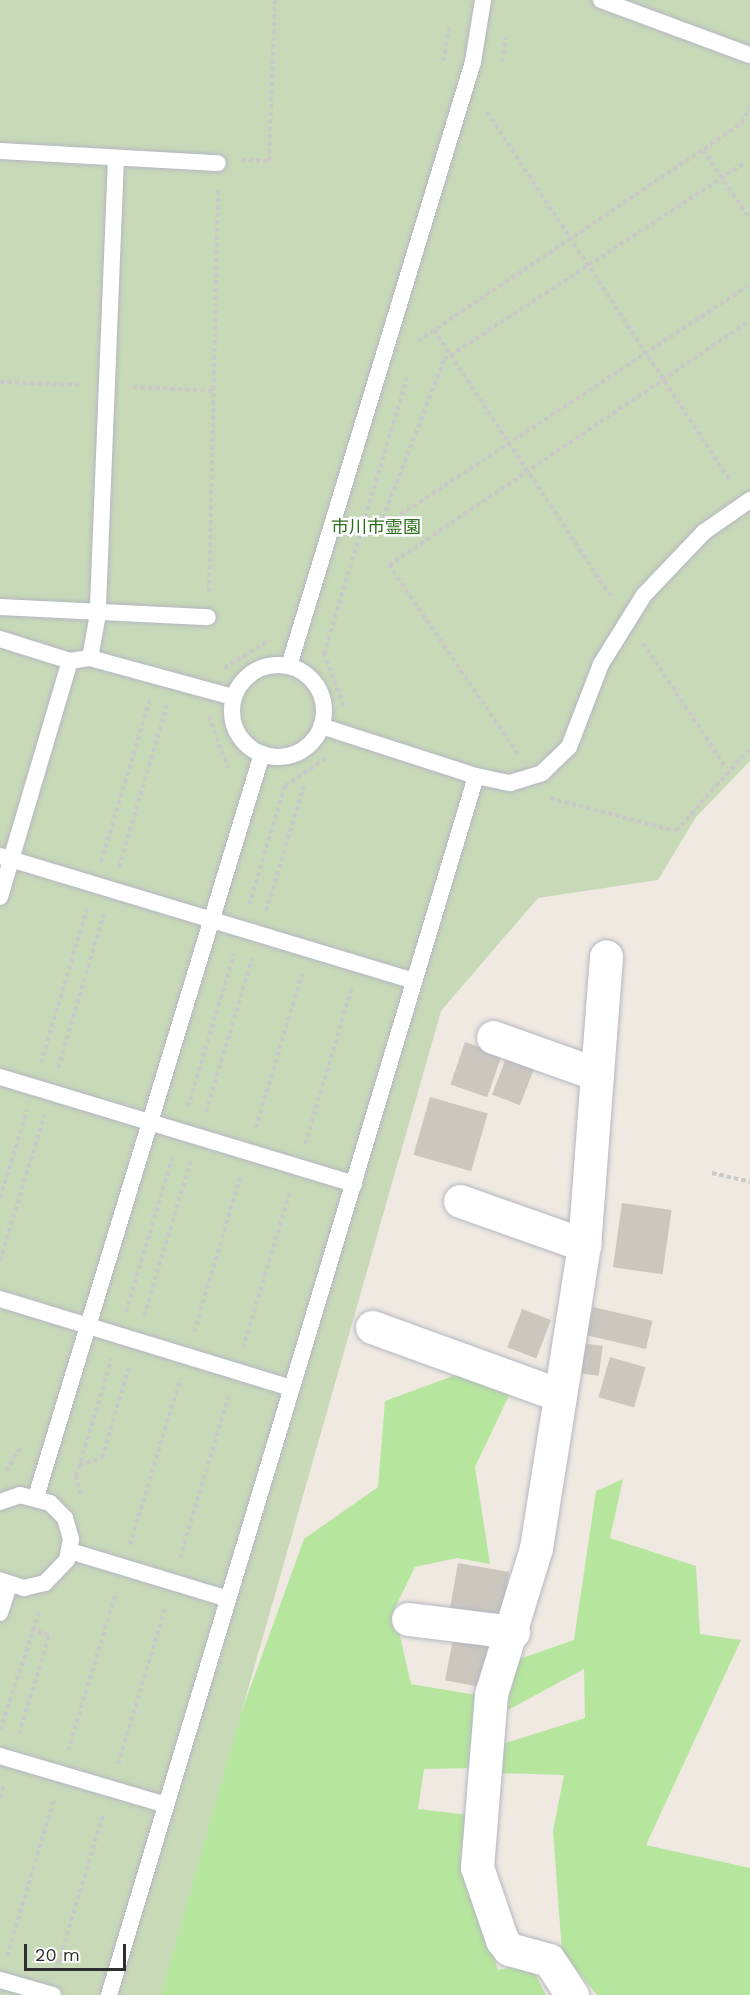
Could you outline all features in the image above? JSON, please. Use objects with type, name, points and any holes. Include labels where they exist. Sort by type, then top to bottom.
[{"type":"street","points":[[572,1995],[549,1960],[509,1949],[502,1940],[477,1867],[491,1694],[513,1632],[537,1548],[557,1394],[584,1245],[606,956]]},
{"type":"street","points":[[494,1037],[597,1074]]},
{"type":"street","points":[[460,1201],[584,1245]]},
{"type":"street","points":[[372,1327],[557,1394]]},
{"type":"street","points":[[408,1619],[513,1632]]},
{"type":"lane","points":[[288,666],[473,62],[483,0]]},
{"type":"lane","points":[[601,0],[750,55]]},
{"type":"lane","points":[[0,151],[218,163]]},
{"type":"lane","points":[[90,658],[98,614],[116,158]]},
{"type":"lane","points":[[321,726],[476,776],[510,783],[533,777],[569,747],[601,664],[628,621],[683,552],[748,502]]},
{"type":"lane","points":[[0,607],[98,614],[208,617]]},
{"type":"lane","points":[[0,639],[70,661],[90,658],[157,674],[233,697]]},
{"type":"lane","points":[[0,897],[6,857],[70,661]]},
{"type":"lane","points":[[288,666],[318,688],[321,726],[298,752],[262,754],[235,728],[233,697],[252,672],[288,666]]},
{"type":"lane","points":[[36,1497],[262,754]]},
{"type":"lane","points":[[109,1995],[476,776]]},
{"type":"lane","points":[[6,857],[414,981]]},
{"type":"lane","points":[[0,1077],[354,1184]]},
{"type":"lane","points":[[0,1299],[292,1388]]},
{"type":"lane","points":[[0,1502],[36,1497],[65,1518],[70,1551],[61,1569],[45,1583],[4,1582],[0,1613]]},
{"type":"lane","points":[[70,1551],[228,1599]]},
{"type":"lane","points":[[6,1758],[166,1805]]},
{"type":"lane","points":[[2,1974],[51,1995]]},
{"type":"path","points":[[208,617],[218,163],[269,161],[275,0]]},
{"type":"path","points":[[441,70],[452,14]]},
{"type":"path","points":[[500,69],[506,33]]},
{"type":"path","points":[[483,123],[490,101]]},
{"type":"path","points":[[418,341],[742,123],[750,106]]},
{"type":"path","points":[[487,112],[664,380],[748,502]]},
{"type":"path","points":[[703,150],[750,219]]},
{"type":"path","points":[[743,164],[444,360],[383,518],[388,523],[750,284]]},
{"type":"path","points":[[533,777],[389,565],[750,321]]},
{"type":"path","points":[[414,352],[421,329]]},
{"type":"path","points":[[434,330],[727,769]]},
{"type":"path","points":[[344,719],[343,698],[324,654],[411,363]]},
{"type":"path","points":[[218,676],[231,660],[271,636]]},
{"type":"path","points":[[0,1198],[157,674]]},
{"type":"path","points":[[0,1261],[175,679]]},
{"type":"path","points":[[208,708],[213,736],[228,760],[226,775]]},
{"type":"path","points":[[248,909],[285,786],[325,762],[334,748]]},
{"type":"path","points":[[510,783],[532,793],[676,831],[727,769],[750,748]]},
{"type":"path","points":[[187,1111],[238,940]]},
{"type":"path","points":[[2,1974],[309,949]]},
{"type":"path","points":[[51,1995],[358,964]]},
{"type":"path","points":[[125,1315],[177,1143]]},
{"type":"path","points":[[712,1173],[750,1182]]},
{"type":"path","points":[[84,1502],[76,1476],[115,1346]]},
{"type":"path","points":[[0,1474],[12,1467],[25,1435]]},
{"type":"path","points":[[0,1730],[31,1629],[44,1608]]},
{"type":"path","points":[[0,1798],[6,1758],[49,1635],[31,1629]]},
{"type":"green space","name":"市川市霊園","points":[[0,0],[750,0],[750,761],[696,817],[658,880],[538,898],[441,1011],[161,1995],[0,1995]]},
{"type":"green space","points":[[464,1372],[512,1389],[475,1467],[490,1564],[457,1558],[415,1567],[394,1610],[411,1684],[482,1696],[473,1768],[424,1769],[418,1809],[468,1815],[460,1856],[498,1970],[530,1964],[546,1995],[150,1995],[224,1760],[304,1539],[378,1487],[385,1401]]},
{"type":"green space","points":[[623,1479],[610,1538],[696,1566],[700,1634],[741,1640],[646,1845],[750,1868],[750,1995],[597,1995],[562,1952],[553,1831],[564,1775],[496,1773],[496,1746],[585,1718],[584,1669],[508,1710],[511,1662],[574,1640],[596,1491]]},
{"type":"building","points":[[465,1042],[502,1055],[487,1097],[450,1085]]},
{"type":"building","points":[[506,1058],[534,1069],[520,1105],[492,1094]]},
{"type":"building","points":[[430,1097],[488,1114],[471,1171],[413,1155]]},
{"type":"building","points":[[622,1203],[672,1210],[662,1274],[613,1267]]},
{"type":"building","points":[[593,1307],[652,1321],[646,1349],[586,1335]]},
{"type":"building","points":[[522,1309],[551,1320],[536,1358],[507,1347]]},
{"type":"building","points":[[581,1343],[603,1346],[599,1376],[577,1373]]},
{"type":"building","points":[[610,1357],[646,1367],[634,1408],[598,1397]]},
{"type":"building","points":[[458,1563],[509,1572],[501,1618],[450,1609]]},
{"type":"building","points":[[454,1634],[494,1642],[485,1688],[445,1680]]}]
